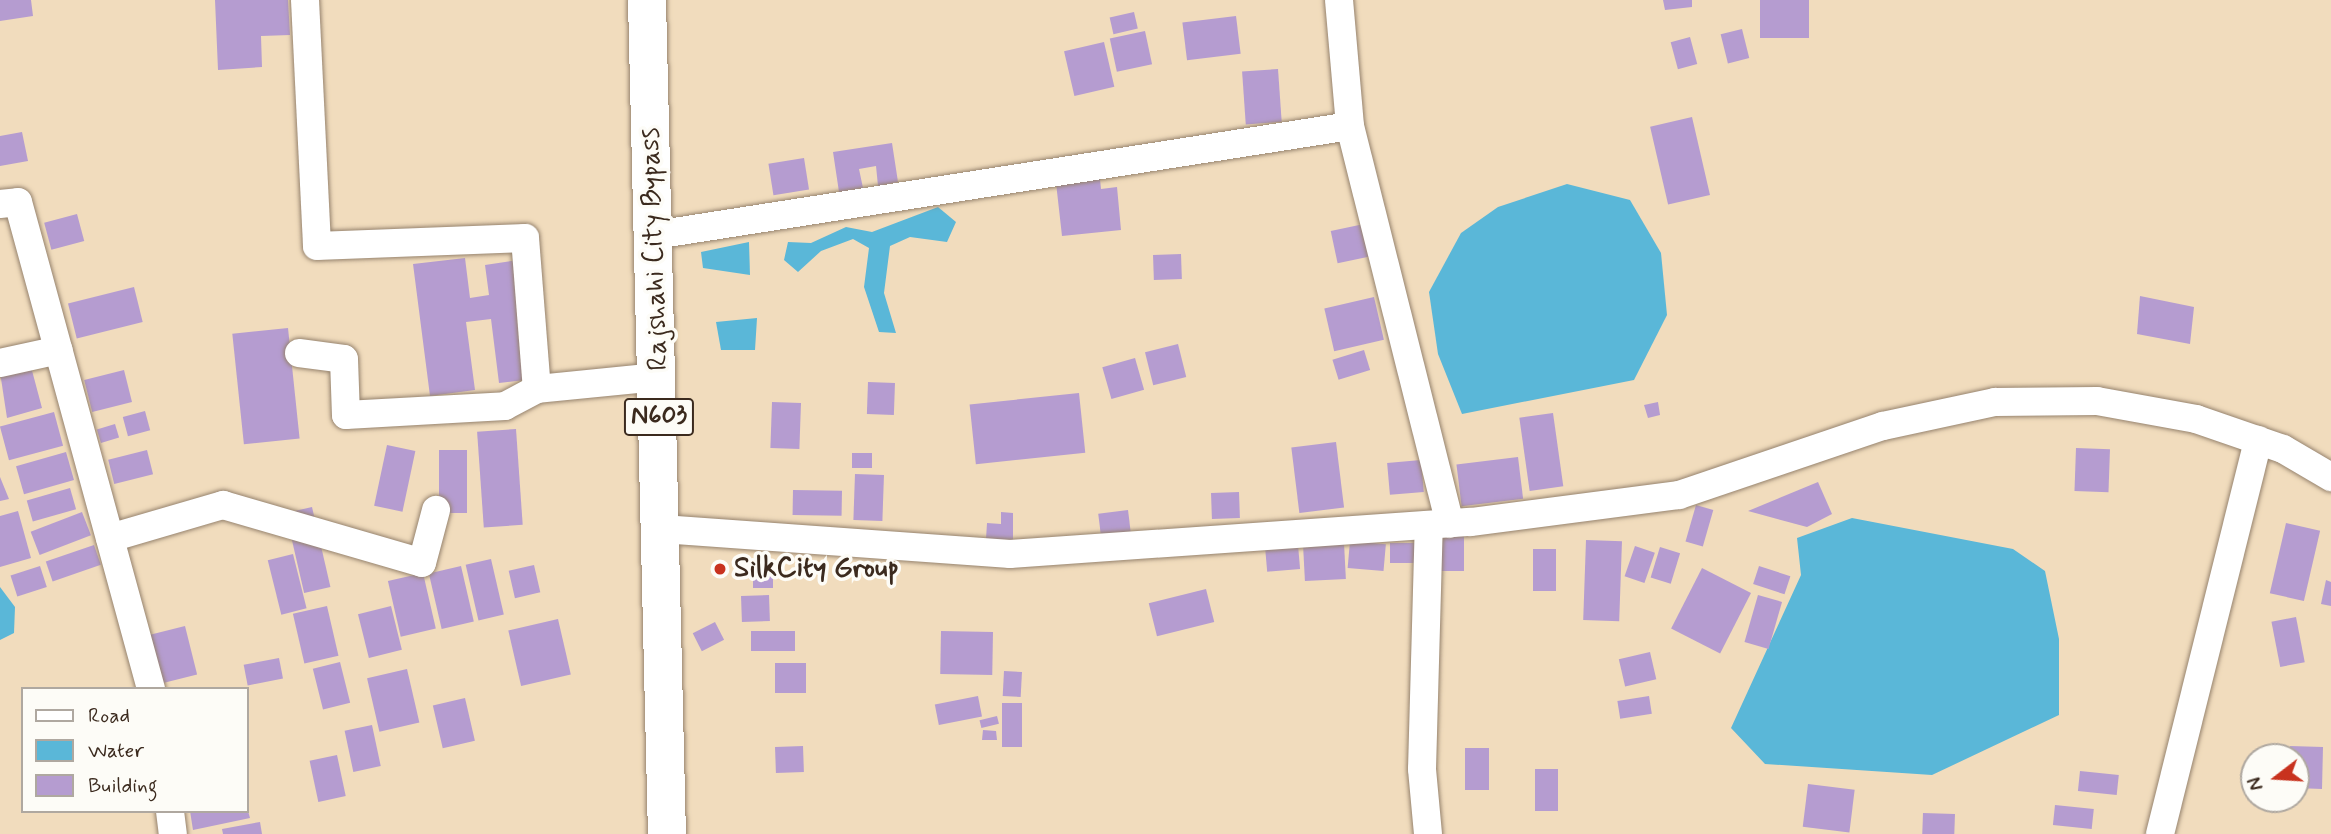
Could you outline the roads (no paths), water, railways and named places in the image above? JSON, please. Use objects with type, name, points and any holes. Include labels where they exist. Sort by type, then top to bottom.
[{"type":"highway","name":"Rajshahi City Bypass","points":[[647,0],[655,235],[667,834]]},
{"type":"street","points":[[304,0],[317,247],[525,238],[537,389]]},
{"type":"street","points":[[1339,0],[1350,126],[1440,524],[1422,769],[1428,834]]},
{"type":"street","points":[[655,235],[1350,126]]},
{"type":"street","points":[[0,204],[18,201],[149,687]]},
{"type":"street","points":[[0,363],[60,350]]},
{"type":"street","points":[[299,353],[344,359],[346,415],[505,406],[537,389],[658,377]]},
{"type":"street","points":[[662,528],[1010,554],[1440,524],[1679,495],[1883,426],[1995,402],[2097,401],[2196,419],[2258,440],[2331,477]]},
{"type":"street","points":[[2160,834],[2258,440]]},
{"type":"street","points":[[110,538],[223,505],[422,563],[436,510]]},
{"type":"street","points":[[170,813],[173,834]]},
{"type":"water","points":[[1567,184],[1630,200],[1661,253],[1667,315],[1634,380],[1462,414],[1438,354],[1429,292],[1461,233],[1498,207]]},
{"type":"water","points":[[938,207],[956,222],[947,242],[910,237],[890,246],[884,293],[896,333],[879,332],[864,287],[869,248],[853,239],[821,251],[798,272],[784,260],[788,242],[811,243],[846,227],[872,232]]},
{"type":"water","points":[[749,242],[750,275],[703,268],[701,252]]},
{"type":"water","points":[[757,318],[755,350],[721,350],[716,322]]},
{"type":"water","points":[[1852,518],[2013,549],[2045,571],[2059,639],[2059,715],[1932,775],[1765,764],[1731,728],[1801,575],[1797,538]]},
{"type":"water","points":[[0,587],[15,607],[14,633],[0,640]]},
{"type":"place","name":"SilkCity Group","points":[[720,569]]}]
